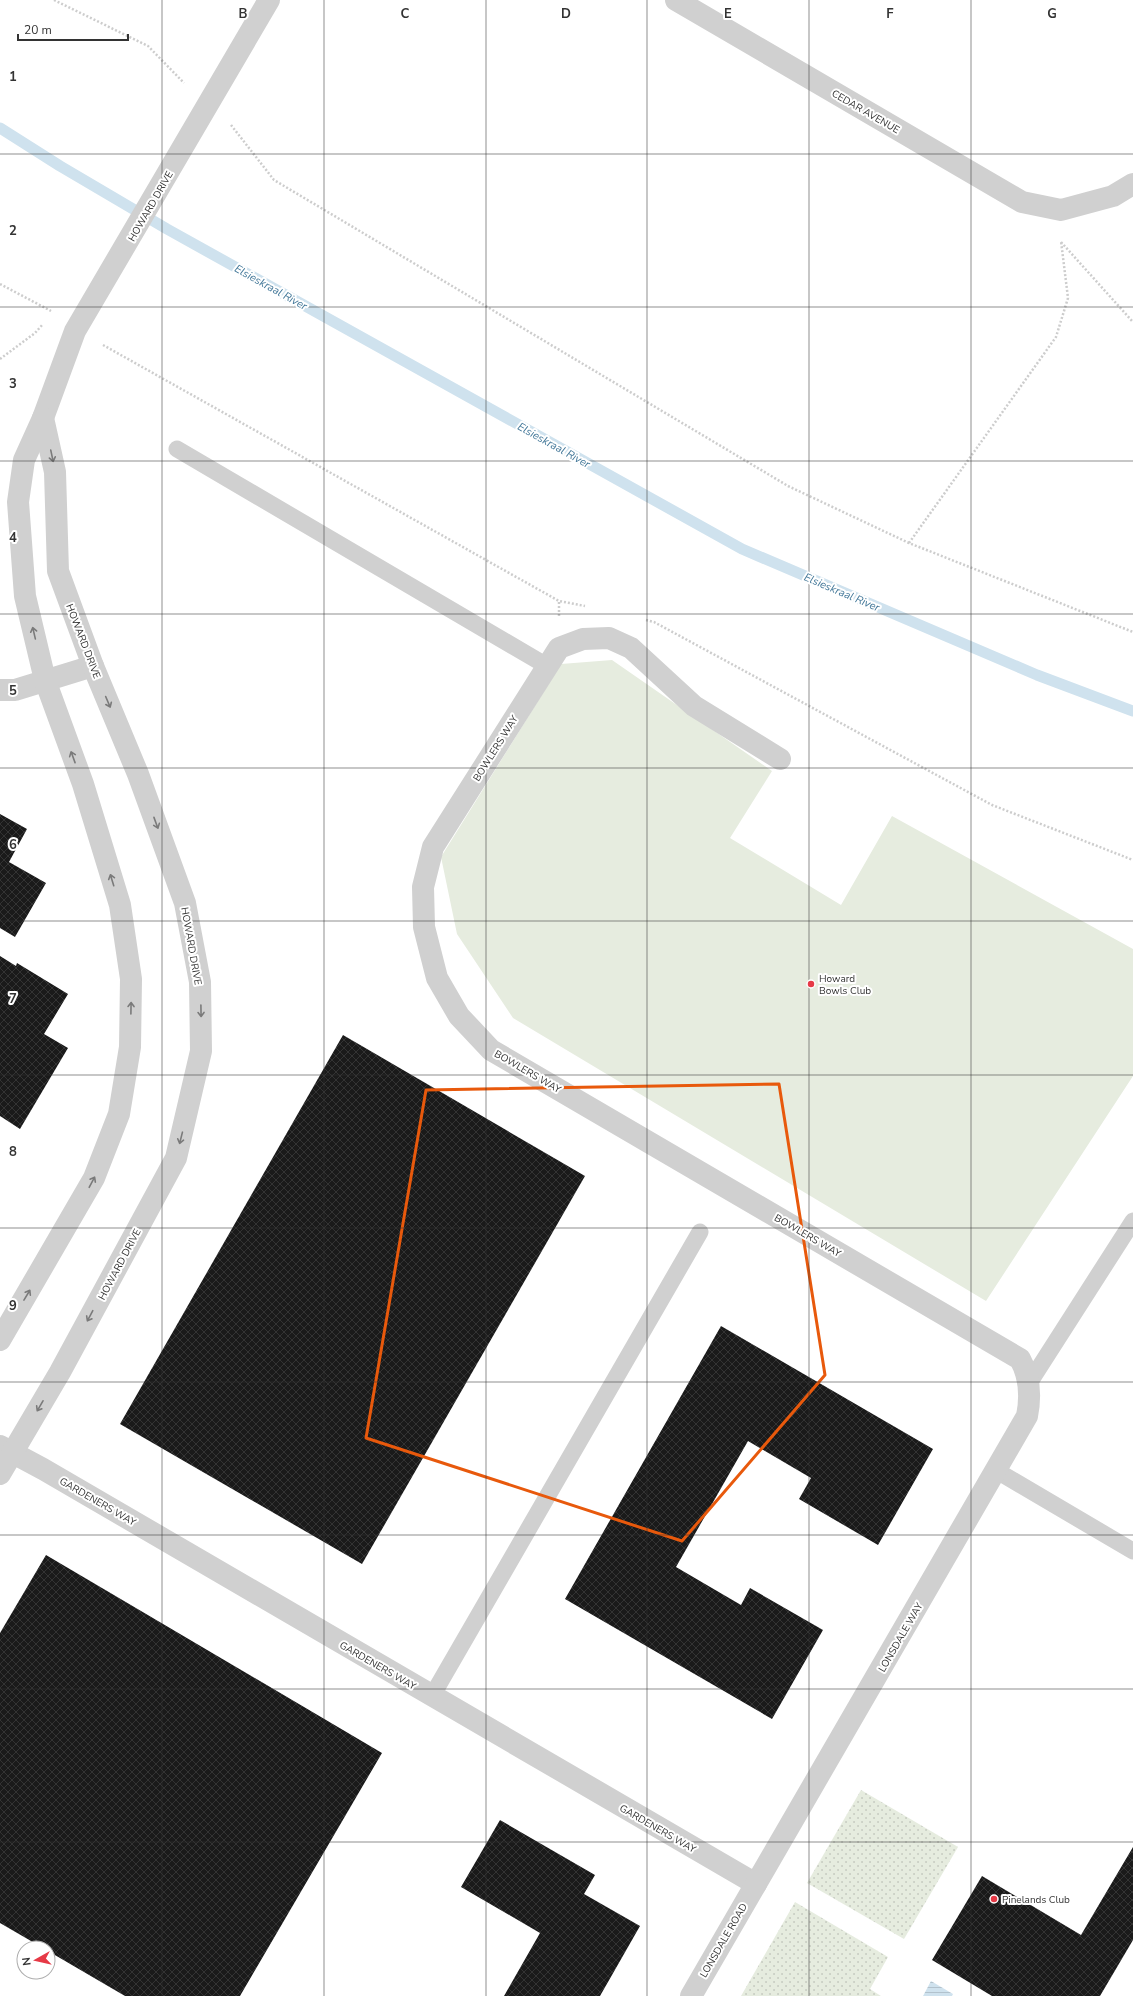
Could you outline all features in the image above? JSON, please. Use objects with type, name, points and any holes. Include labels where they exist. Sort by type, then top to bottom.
[{"type":"street","name":"HOWARD DRIVE","points":[[0,1340],[94,1178],[119,1114],[130,1048],[131,979],[120,905],[82,784],[45,680],[25,596],[18,502],[24,460],[44,418],[76,330],[101,290],[270,0]]},
{"type":"street","name":"CEDAR AVENUE","points":[[676,0],[1022,202],[1061,210]]},
{"type":"street","points":[[1061,210],[1113,196],[1133,184]]},
{"type":"street","name":"HOWARD DRIVE","points":[[0,1474],[6,1449],[60,1372],[176,1158],[201,1051],[200,982],[185,903],[138,774],[93,666],[58,571],[55,472],[44,418]]},
{"type":"street","name":"BOWLERS WAY","points":[[780,758],[694,706],[631,648],[610,638],[583,639],[558,648],[432,847],[423,887],[424,927],[437,978],[459,1016],[491,1050],[1020,1359],[1026,1370],[1028,1385]]},
{"type":"street","points":[[0,690],[15,690],[93,666]]},
{"type":"street","name":"LONSDALE WAY","points":[[756,1884],[997,1471],[1027,1416],[1030,1400],[1028,1385]]},
{"type":"street","name":"GARDENERS WAY","points":[[6,1449],[43,1469],[756,1884]]},
{"type":"street","name":"LONSDALE ROAD","points":[[691,1996],[756,1884]]},
{"type":"lane","points":[[177,449],[548,666]]},
{"type":"lane","points":[[1028,1385],[1133,1221]]},
{"type":"lane","points":[[432,1696],[700,1232]]},
{"type":"lane","points":[[997,1471],[1133,1551]]},
{"type":"path","points":[[54,0],[148,46],[207,108],[228,122],[274,180],[788,486],[910,543],[1133,632]]},
{"type":"path","points":[[910,543],[1056,337],[1068,298],[1061,241],[1061,210]]},
{"type":"path","points":[[1061,241],[1133,322]]},
{"type":"path","points":[[0,284],[54,313]]},
{"type":"path","points":[[0,359],[35,333],[45,323]]},
{"type":"highlighted area","points":[[779,1084],[825,1375],[682,1541],[366,1438],[426,1090]]},
{"type":"shaded area","name":"Howard Bowls Club","points":[[612,660],[772,771],[730,838],[841,905],[892,816],[1133,949],[1133,1076],[986,1301],[513,1018],[457,934],[441,857],[561,664]]},
{"type":"shaded area","points":[[861,1790],[958,1847],[904,1939],[807,1883]]},
{"type":"shaded area","points":[[795,1902],[888,1957],[870,1989],[881,1996],[741,1996]]},
{"type":"water","points":[[931,1981],[953,1994],[952,1996],[923,1996]]},
{"type":"building","points":[[0,814],[27,829],[9,862],[46,883],[15,937],[0,928]]},
{"type":"building","points":[[0,956],[16,966],[17,963],[68,994],[44,1034],[68,1048],[20,1129],[0,1116]]},
{"type":"building","points":[[343,1035],[585,1176],[362,1564],[120,1424]]},
{"type":"building","points":[[721,1326],[933,1449],[878,1545],[799,1499],[811,1478],[748,1441],[676,1567],[741,1605],[750,1588],[823,1630],[772,1719],[565,1599]]},
{"type":"building","points":[[46,1555],[382,1753],[240,1996],[125,1996],[56,1956],[56,1940],[29,1940],[0,1923],[0,1633]]},
{"type":"building","points":[[500,1820],[595,1875],[584,1894],[640,1926],[600,1996],[504,1996],[540,1933],[461,1887]]},
{"type":"building","name":"Pinelands Club","points":[[1133,1847],[1133,1940],[1100,1996],[992,1996],[932,1960],[982,1876],[1081,1935]]},
{"type":"waterway","name":"Elsieskraal River","points":[[0,128],[60,166],[167,229],[742,549],[1037,675],[1133,711]]},
{"type":"place","name":"Howard Bowls Club","points":[[811,984]]},
{"type":"place","name":"Pinelands Club","points":[[994,1899]]}]
